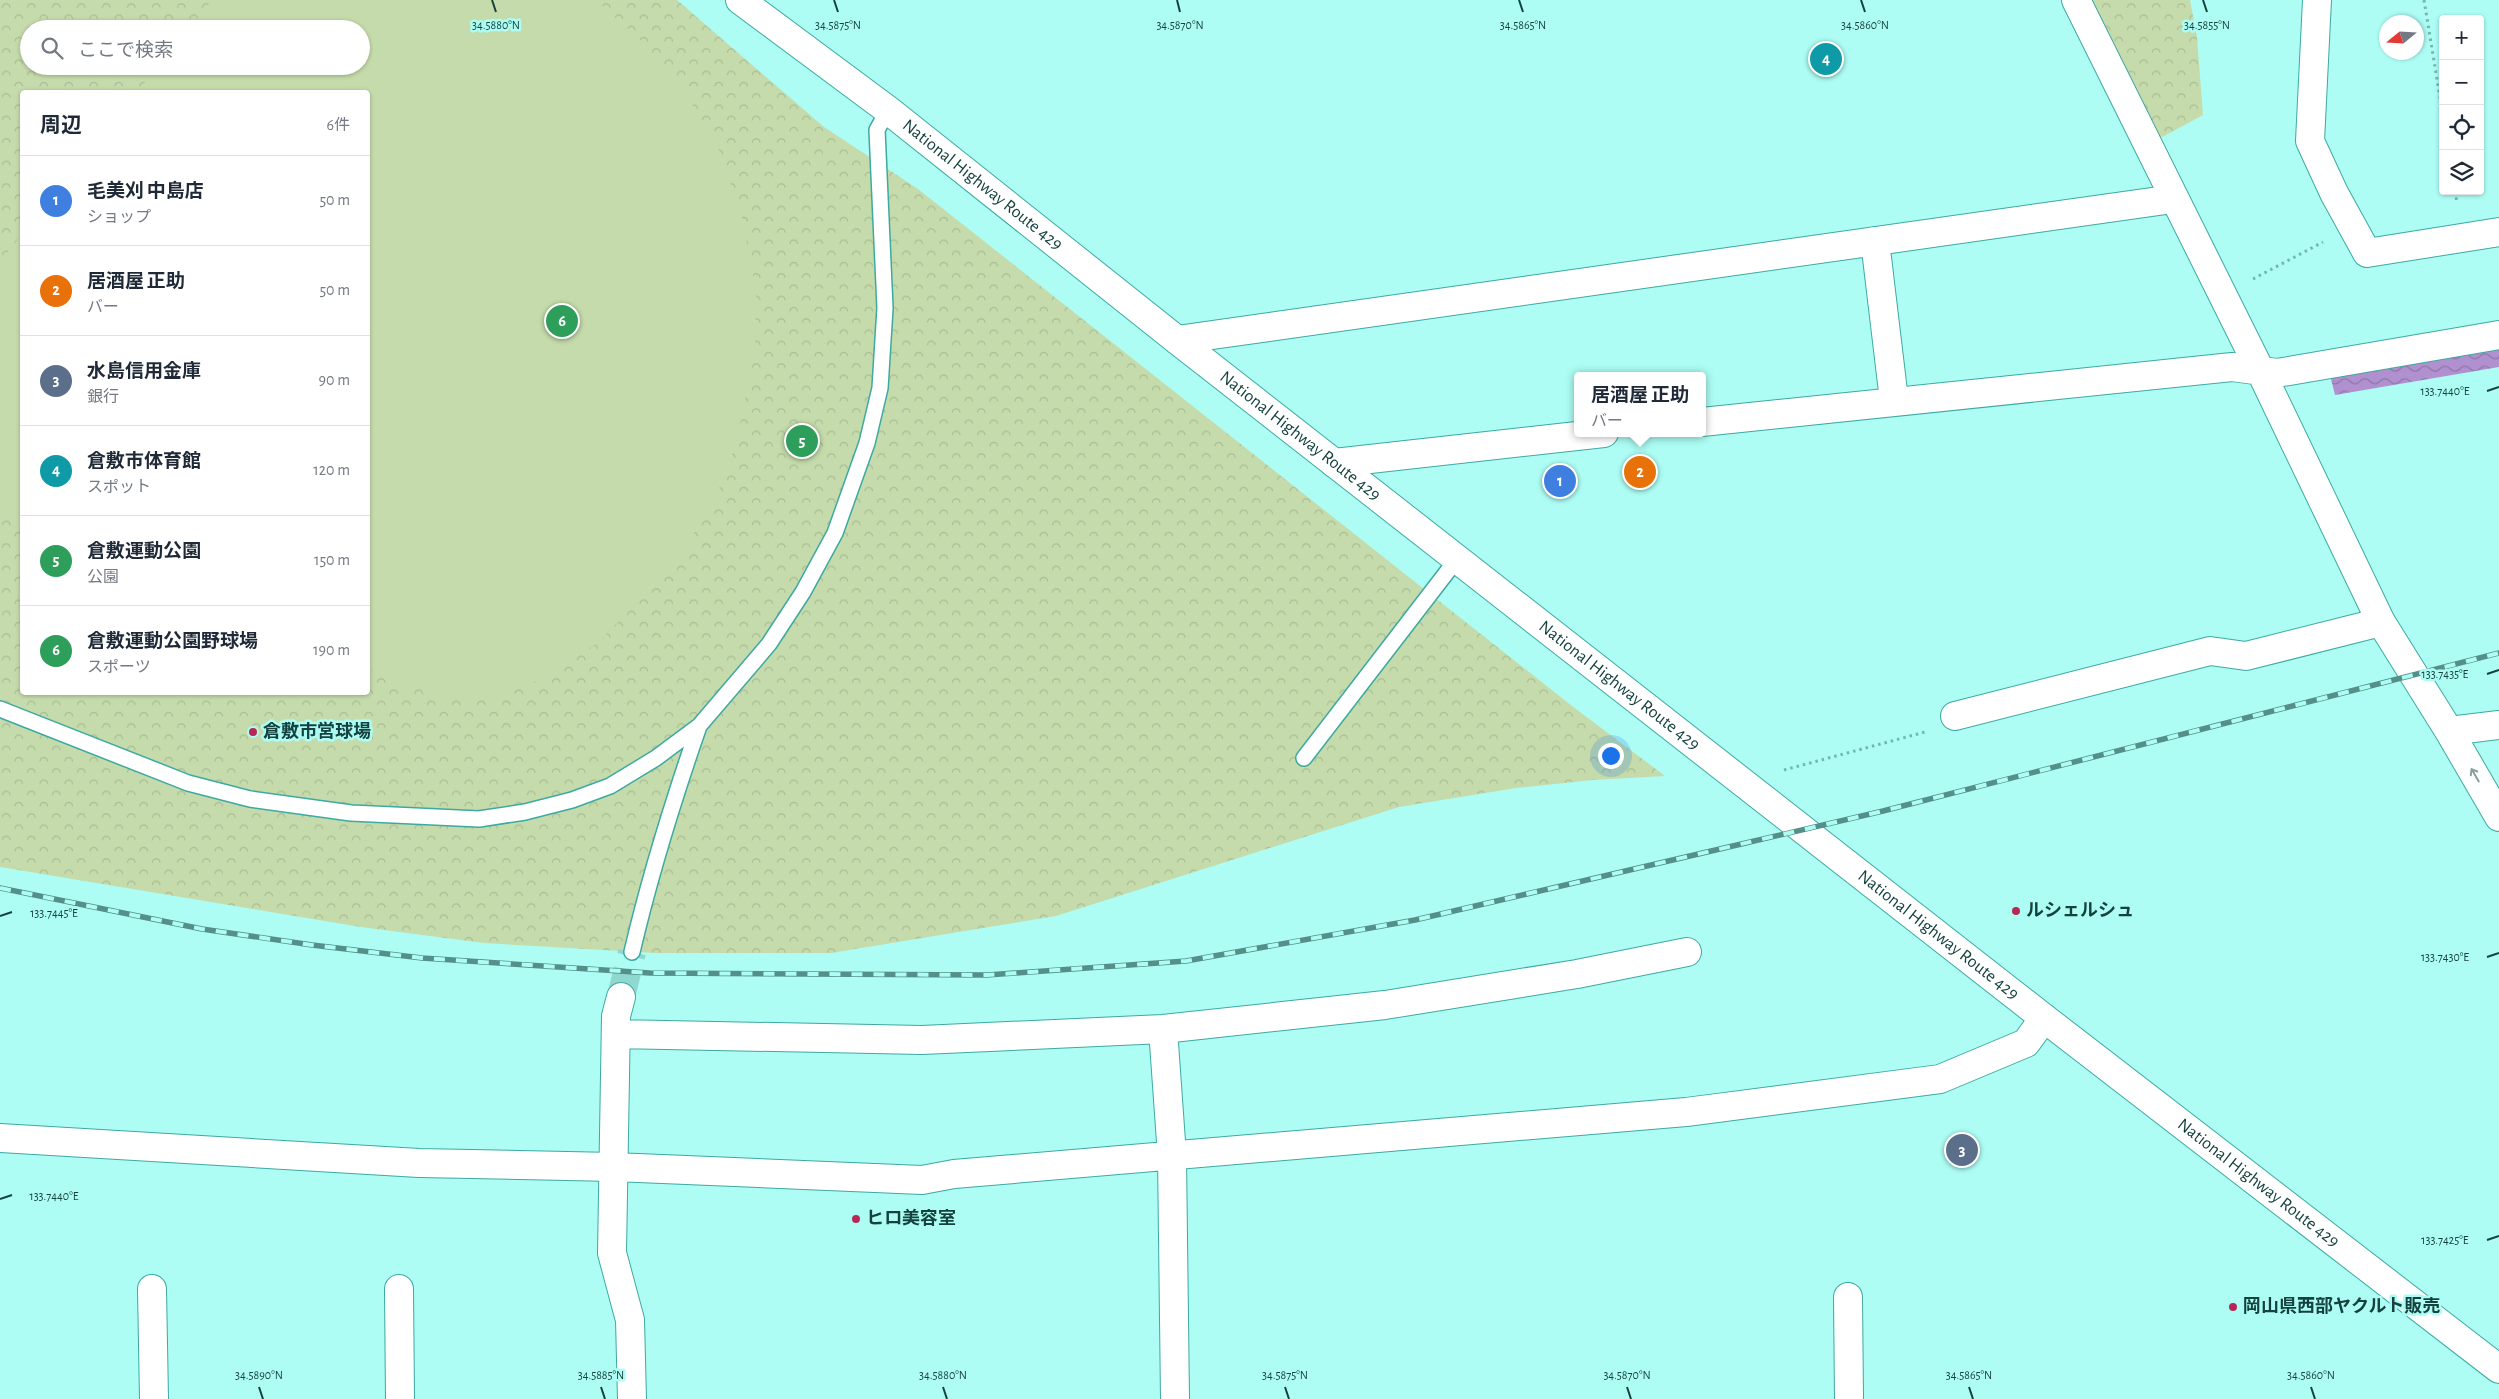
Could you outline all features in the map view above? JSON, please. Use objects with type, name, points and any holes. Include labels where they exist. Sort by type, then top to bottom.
[{"type":"main road","name":"National Highway Route 429","points":[[740,0],[888,110],[1177,340],[2044,1018],[2499,1369]]},
{"type":"main road","points":[[2076,0],[2173,199],[2260,370],[2381,622],[2449,731],[2499,817]]},
{"type":"main road","points":[[2317,0],[2310,141],[2367,253],[2499,232]]},
{"type":"main road","points":[[1177,340],[2173,199]]},
{"type":"main road","points":[[1876,241],[1894,400]]},
{"type":"main road","points":[[1706,422],[1894,400],[2232,367],[2277,372],[2499,335]]},
{"type":"main road","points":[[1334,463],[1574,436]]},
{"type":"main road","points":[[1955,716],[2210,651],[2246,656],[2381,622]]},
{"type":"main road","points":[[2449,731],[2499,725]]},
{"type":"main road","points":[[616,1034],[922,1040],[1163,1029],[1386,1005],[1577,974],[1687,952]]},
{"type":"main road","points":[[621,997],[616,1016],[612,1253],[630,1320],[632,1399]]},
{"type":"main road","points":[[0,1138],[418,1163],[614,1168],[922,1180],[954,1174],[1686,1112],[1940,1079],[2026,1043],[2044,1018]]},
{"type":"main road","points":[[1163,1029],[1172,1156],[1175,1399]]},
{"type":"main road","points":[[152,1289],[154,1399]]},
{"type":"main road","points":[[399,1289],[400,1399]]},
{"type":"main road","points":[[1848,1297],[1849,1399]]},
{"type":"lane","points":[[0,709],[188,783],[250,799],[351,813],[479,819],[525,812],[572,800],[610,786],[656,758],[699,726],[769,644],[803,592],[835,534],[867,443],[880,388],[885,308],[877,130],[888,110]]},
{"type":"lane","points":[[1304,758],[1458,559]]},
{"type":"lane","points":[[632,952],[648,882],[699,726]]},
{"type":"path","points":[[2424,0],[2441,105]]},
{"type":"path","points":[[2222,296],[2352,226]]},
{"type":"path","points":[[1781,771],[1944,727],[1955,716]]},
{"type":"green space","points":[[0,0],[677,0],[824,127],[918,189],[1572,706],[1665,776],[1593,780],[1516,788],[1399,807],[1056,916],[831,953],[655,953],[484,943],[361,927],[0,867]]},
{"type":"green space","points":[[212,0],[596,0],[646,45],[688,97],[721,154],[742,218],[756,291],[755,352],[736,444],[721,485],[676,565],[596,644],[528,686],[472,703],[391,679],[370,670],[370,90],[139,90],[151,75],[370,75],[370,20],[196,20]]},
{"type":"green space","points":[[2085,0],[2190,0],[2197,37],[2203,115],[2153,142]]},
{"type":"green space","points":[[20,237],[20,524],[0,510],[0,262]]},
{"type":"water","points":[[2499,347],[2499,367],[2335,395],[2330,375]]},
{"type":"tunnel","points":[[621,997],[632,952]]},
{"type":"railway","points":[[0,888],[202,929],[312,945],[422,958],[650,973],[987,975],[1186,961],[1415,920],[1883,811],[2499,653]]},
{"type":"place","name":"倉敷市体育館","points":[[1826,59]]},
{"type":"place","name":"倉敷運動公園野球場","points":[[562,321]]},
{"type":"place","name":"倉敷運動公園","points":[[802,441]]},
{"type":"place","name":"居酒屋 正助","points":[[1640,472]]},
{"type":"place","name":"毛美刈 中島店","points":[[1560,481]]},
{"type":"place","name":"倉敷市営球場","points":[[253,732]]},
{"type":"place","name":"ルシェルシュ","points":[[2016,911]]},
{"type":"place","name":"水島信用金庫","points":[[1962,1150]]},
{"type":"place","name":"ヒロ美容室","points":[[856,1219]]},
{"type":"place","name":"岡山県西部ヤクルト販売","points":[[2233,1307]]}]
